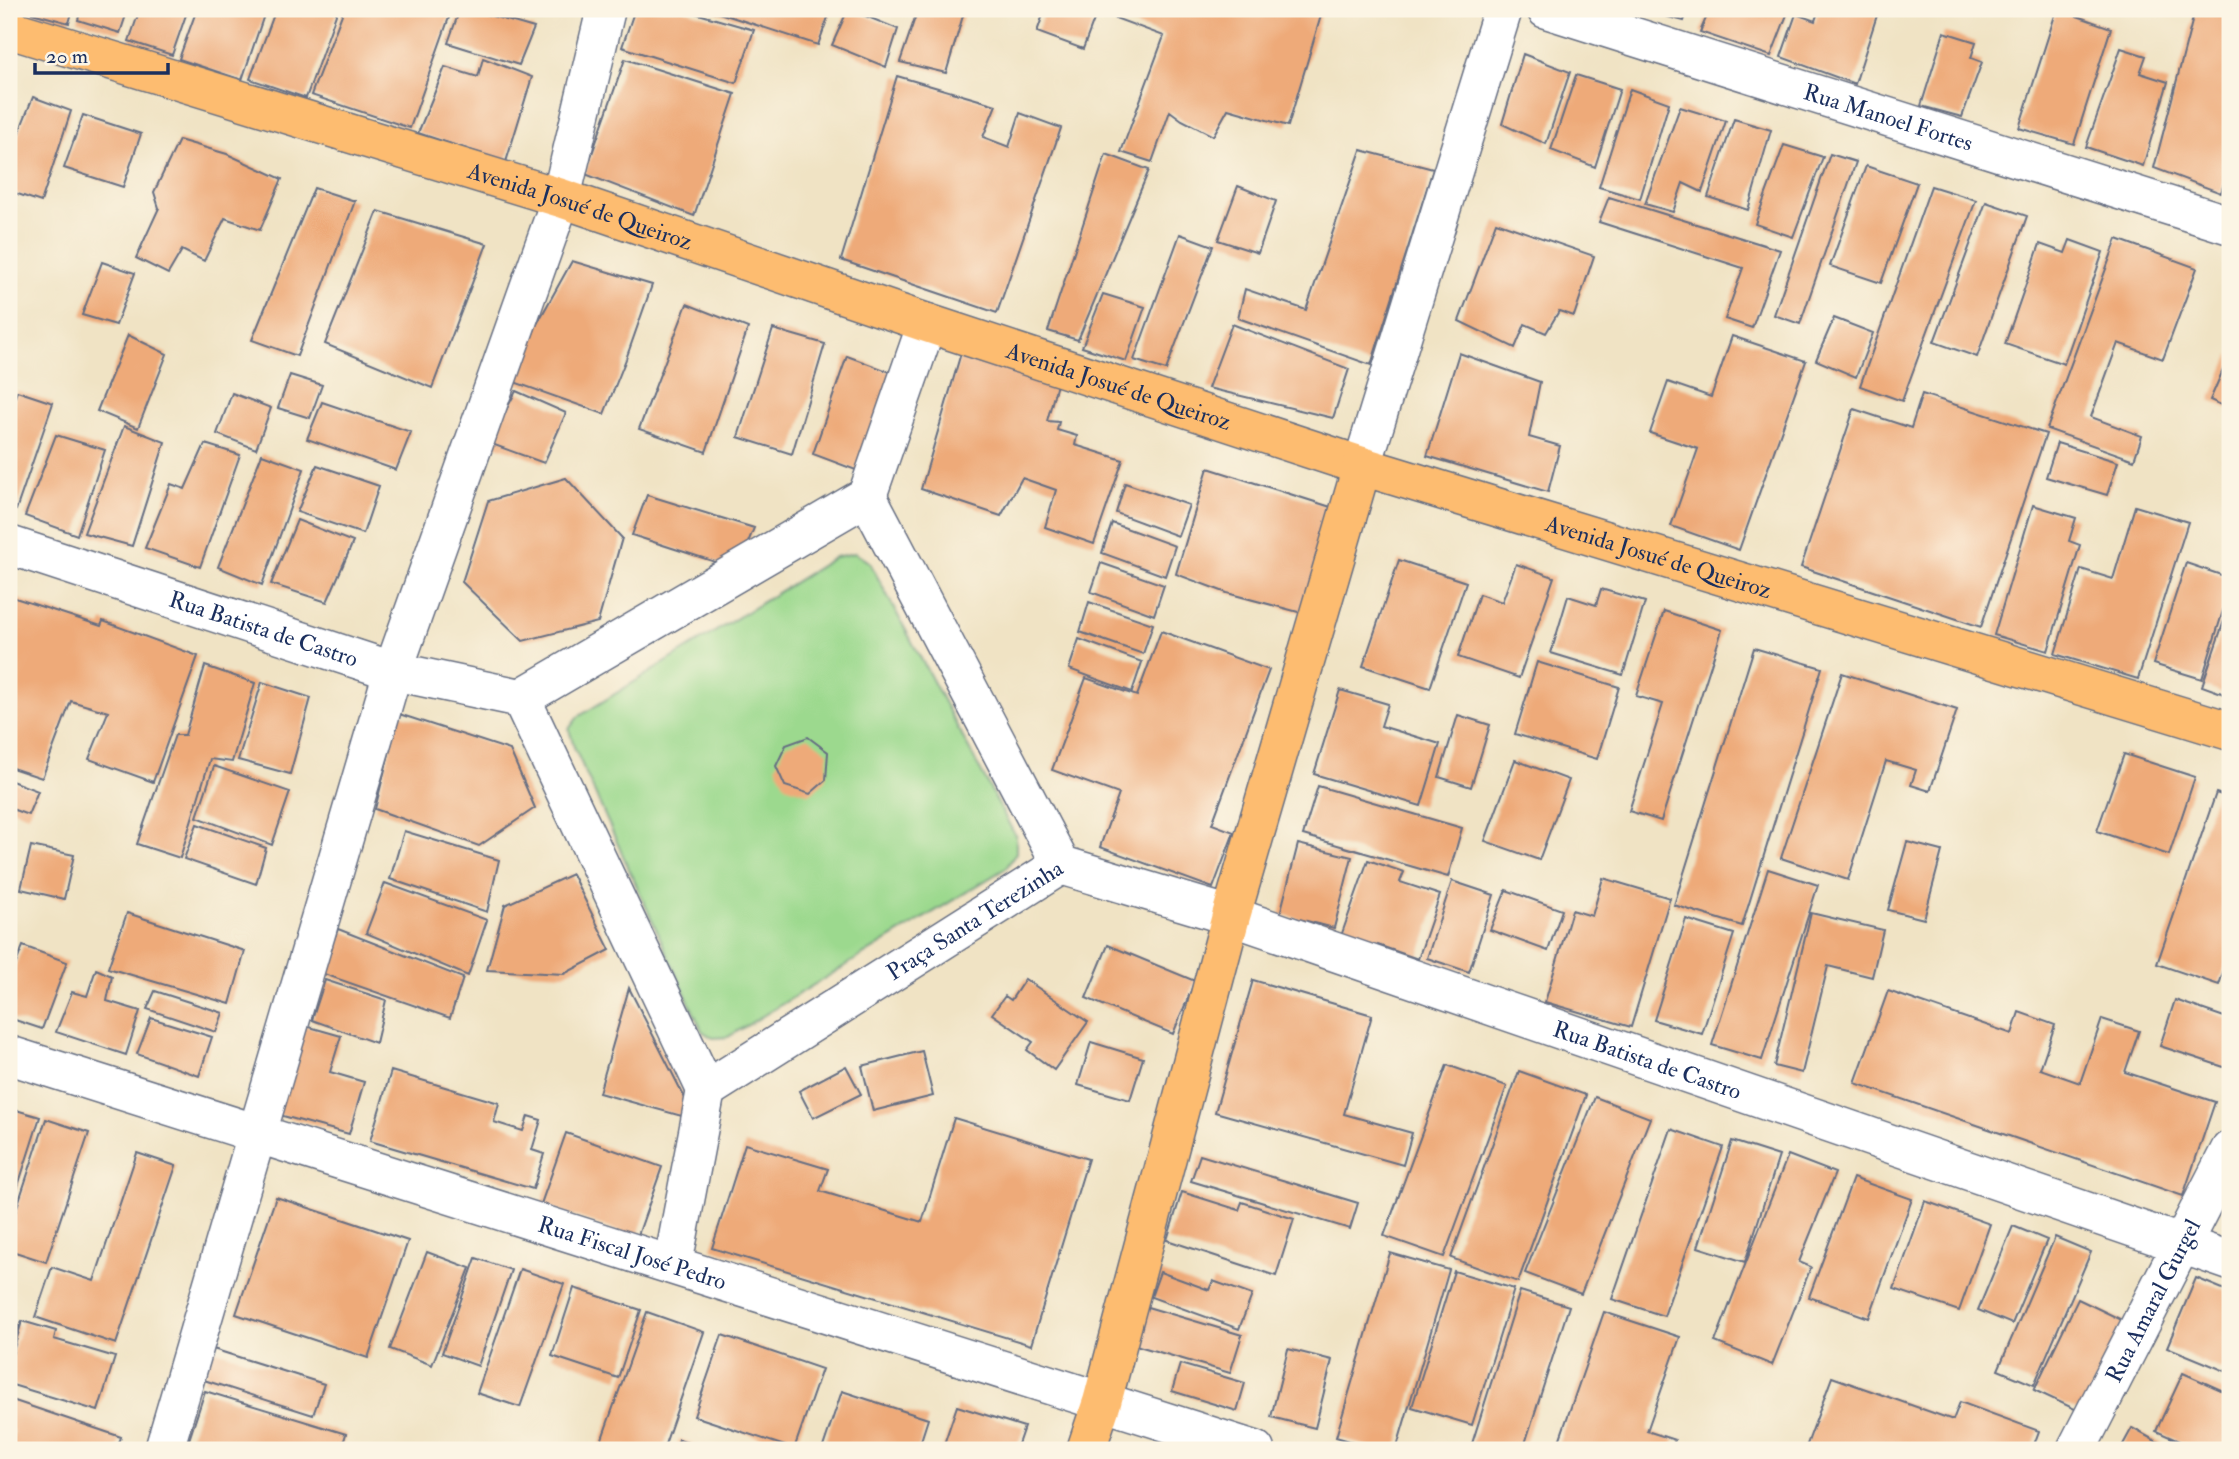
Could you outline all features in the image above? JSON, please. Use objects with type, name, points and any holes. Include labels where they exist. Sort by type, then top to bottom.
[{"type":"main road","name":"Avenida Josué de Queiroz","points":[[9,29],[561,198],[927,323],[1362,466],[2230,731]]},
{"type":"main road","points":[[1087,1450],[1231,916],[1362,466]]},
{"type":"street","points":[[164,1450],[393,670],[561,198],[606,9]]},
{"type":"street","points":[[1362,466],[1503,9]]},
{"type":"street","name":"Rua Manoel Fortes","points":[[1546,9],[2230,225]]},
{"type":"street","points":[[673,1265],[706,1090],[521,698],[867,496],[927,323]]},
{"type":"street","name":"Praça Santa Terezinha","points":[[706,1090],[1061,865],[867,496]]},
{"type":"street","name":"Rua Batista de Castro","points":[[9,545],[393,670],[521,698]]},
{"type":"street","name":"Rua Batista de Castro","points":[[1061,865],[1231,916],[2230,1261]]},
{"type":"street","name":"Rua Fiscal José Pedro","points":[[9,1055],[1255,1450]]},
{"type":"street","name":"Rua Amaral Gurgel","points":[[2076,1450],[2230,1150]]},
{"type":"green space","points":[[855,553],[870,563],[1016,837],[1016,853],[1006,868],[728,1037],[713,1038],[702,1031],[574,747],[569,729],[578,717],[835,557]]},
{"type":"building","points":[[33,9],[73,9],[69,23],[32,13]]},
{"type":"building","points":[[81,9],[128,9],[120,33],[78,20]]},
{"type":"building","points":[[140,9],[188,9],[172,55],[129,41]]},
{"type":"building","points":[[197,9],[266,9],[242,80],[179,59]]},
{"type":"building","points":[[276,9],[338,9],[306,98],[250,79]]},
{"type":"building","points":[[344,9],[452,9],[410,128],[311,95]]},
{"type":"building","points":[[460,9],[534,28],[519,65],[448,43]]},
{"type":"building","points":[[635,9],[681,9],[754,30],[736,83],[622,47]]},
{"type":"building","points":[[707,9],[831,9],[818,45]]},
{"type":"building","points":[[848,9],[898,29],[886,67],[832,45]]},
{"type":"building","points":[[918,9],[965,9],[946,73],[900,62]]},
{"type":"building","points":[[1045,9],[1098,9],[1083,49],[1037,32]]},
{"type":"building","points":[[1118,9],[1323,9],[1288,126],[1228,109],[1213,136],[1170,111],[1152,162],[1121,152],[1164,36],[1115,18]]},
{"type":"building","points":[[1650,9],[1688,9],[1684,21],[1649,12]]},
{"type":"building","points":[[1710,9],[1780,9],[1788,12],[1771,56],[1700,32]]},
{"type":"building","points":[[1819,9],[1879,9],[1855,84],[1781,57],[1796,14],[1815,21]]},
{"type":"building","points":[[2057,9],[2111,28],[2074,144],[2019,128]]},
{"type":"building","points":[[2177,9],[2230,9],[2230,164],[2221,193],[2154,168],[2194,14]]},
{"type":"building","points":[[1944,32],[1976,42],[1971,58],[1982,62],[1962,117],[1921,106]]},
{"type":"building","points":[[2121,48],[2146,56],[2140,73],[2168,82],[2143,166],[2086,147]]},
{"type":"building","points":[[1523,54],[1570,72],[1546,144],[1502,124]]},
{"type":"building","points":[[483,58],[532,77],[506,162],[418,133],[445,67],[478,77]]},
{"type":"building","points":[[625,59],[735,94],[694,216],[585,174]]},
{"type":"building","points":[[1576,75],[1620,89],[1595,167],[1551,150]]},
{"type":"building","points":[[897,76],[996,105],[983,137],[1009,147],[1020,113],[1061,128],[997,313],[841,260]]},
{"type":"building","points":[[1630,89],[1669,103],[1640,199],[1599,187]]},
{"type":"building","points":[[33,97],[71,111],[41,202],[9,191],[9,157]]},
{"type":"building","points":[[1680,107],[1726,121],[1702,192],[1683,183],[1673,212],[1645,204]]},
{"type":"building","points":[[83,115],[141,134],[123,187],[64,168]]},
{"type":"building","points":[[1734,119],[1771,130],[1748,210],[1708,197]]},
{"type":"building","points":[[179,140],[227,154],[282,179],[260,230],[225,218],[204,261],[182,250],[168,274],[136,258],[159,208],[154,192]]},
{"type":"building","points":[[1784,145],[1823,157],[1793,237],[1755,224]]},
{"type":"building","points":[[1361,150],[1433,169],[1371,365],[1238,318],[1245,289],[1306,310]]},
{"type":"building","points":[[1106,154],[1149,170],[1078,340],[1048,331]]},
{"type":"building","points":[[1830,154],[1856,162],[1800,324],[1774,315]]},
{"type":"building","points":[[1866,166],[1917,183],[1881,283],[1830,266]]},
{"type":"building","points":[[1238,186],[1276,201],[1258,253],[1218,240]]},
{"type":"building","points":[[1931,186],[1976,200],[1902,401],[1860,386]]},
{"type":"building","points":[[314,188],[355,201],[297,356],[252,340]]},
{"type":"building","points":[[1609,197],[1780,250],[1752,328],[1725,319],[1743,268],[1599,222]]},
{"type":"building","points":[[1986,202],[2027,216],[1977,357],[1934,342]]},
{"type":"building","points":[[378,211],[487,244],[432,388],[325,344]]},
{"type":"building","points":[[1496,222],[1594,256],[1574,316],[1559,311],[1546,333],[1525,324],[1515,348],[1459,321]]},
{"type":"building","points":[[1180,234],[1213,246],[1166,370],[1134,360]]},
{"type":"building","points":[[2117,239],[2197,268],[2163,359],[2118,343],[2091,417],[2142,436],[2134,460],[2047,429]]},
{"type":"building","points":[[2070,240],[2103,252],[2064,364],[2005,344],[2040,244],[2065,253]]},
{"type":"building","points":[[572,261],[652,285],[604,414],[514,382],[537,324]]},
{"type":"building","points":[[102,262],[135,273],[116,325],[82,315]]},
{"type":"building","points":[[1103,294],[1145,307],[1126,361],[1082,347]]},
{"type":"building","points":[[687,304],[748,328],[706,452],[639,429]]},
{"type":"building","points":[[1834,318],[1873,333],[1856,377],[1816,360]]},
{"type":"building","points":[[1232,324],[1349,369],[1333,418],[1208,388]]},
{"type":"building","points":[[773,329],[825,344],[792,454],[738,437]]},
{"type":"building","points":[[128,335],[167,354],[138,428],[97,411]]},
{"type":"building","points":[[1732,336],[1806,361],[1739,550],[1671,526],[1698,449],[1650,433],[1668,382],[1711,397]]},
{"type":"building","points":[[961,353],[1057,384],[1047,421],[1059,422],[1057,430],[1077,436],[1075,445],[1123,460],[1094,544],[1045,527],[1056,490],[1022,478],[1001,516],[921,489]]},
{"type":"building","points":[[1459,353],[1540,382],[1529,437],[1560,446],[1548,492],[1427,456]]},
{"type":"building","points":[[2230,354],[2230,409],[2210,400]]},
{"type":"building","points":[[847,356],[904,377],[869,475],[813,454]]},
{"type":"building","points":[[290,375],[322,385],[310,418],[278,408]]},
{"type":"building","points":[[17,391],[53,403],[16,510],[9,508],[9,409]]},
{"type":"building","points":[[516,391],[566,413],[544,463],[489,443]]},
{"type":"building","points":[[232,393],[271,408],[256,449],[217,434]]},
{"type":"building","points":[[1922,394],[2046,434],[1981,627],[1801,567],[1854,409],[1911,428]]},
{"type":"building","points":[[322,402],[411,432],[396,470],[307,439]]},
{"type":"building","points":[[124,426],[165,442],[132,546],[84,533]]},
{"type":"building","points":[[56,435],[105,450],[77,535],[25,516]]},
{"type":"building","points":[[2057,443],[2118,462],[2107,495],[2046,477]]},
{"type":"building","points":[[205,444],[240,455],[200,567],[145,548],[171,484],[185,489]]},
{"type":"building","points":[[262,454],[304,469],[262,585],[218,567]]},
{"type":"building","points":[[317,465],[379,486],[363,534],[297,512]]},
{"type":"building","points":[[1208,468],[1337,509],[1302,613],[1227,593],[1176,574]]},
{"type":"building","points":[[566,478],[622,538],[598,622],[523,641],[462,582],[488,501]]},
{"type":"building","points":[[1125,483],[1189,505],[1178,536],[1116,513]]},
{"type":"building","points":[[647,495],[754,528],[737,569],[632,535]]},
{"type":"building","points":[[2033,505],[2076,518],[2069,541],[2080,545],[2048,651],[1994,635]]},
{"type":"building","points":[[2135,506],[2188,522],[2138,679],[2055,654],[2081,569],[2113,579]]},
{"type":"building","points":[[297,520],[353,542],[327,602],[271,584]]},
{"type":"building","points":[[1112,523],[1175,546],[1165,576],[1102,553]]},
{"type":"building","points":[[1399,560],[1466,582],[1430,688],[1363,666]]},
{"type":"building","points":[[1101,563],[1164,585],[1154,615],[1091,592]]},
{"type":"building","points":[[2186,563],[2230,578],[2230,588],[2202,679],[2153,664]]},
{"type":"building","points":[[1516,564],[1554,577],[1519,678],[1458,657],[1479,594],[1502,602]]},
{"type":"building","points":[[1601,589],[1645,602],[1623,675],[1551,653],[1568,596],[1596,605]]},
{"type":"building","points":[[9,596],[101,626],[103,621],[198,656],[153,782],[89,759],[108,712],[71,701],[42,778],[9,767]]},
{"type":"building","points":[[1089,602],[1153,624],[1143,654],[1080,632]]},
{"type":"building","points":[[2230,603],[2230,696],[2202,686]]},
{"type":"building","points":[[1664,611],[1722,630],[1661,821],[1629,811],[1663,704],[1636,696]]},
{"type":"building","points":[[1161,631],[1269,670],[1212,824],[1234,832],[1213,888],[1100,847],[1119,794],[1052,770],[1086,678],[1137,696]]},
{"type":"building","points":[[1079,639],[1142,662],[1132,692],[1069,669]]},
{"type":"building","points":[[1754,648],[1822,668],[1742,926],[1674,905]]},
{"type":"building","points":[[1537,662],[1619,687],[1597,759],[1515,734]]},
{"type":"building","points":[[205,666],[255,683],[232,762],[210,759],[180,858],[137,844],[175,735],[185,735]]},
{"type":"building","points":[[1842,673],[1957,710],[1930,791],[1911,785],[1916,770],[1886,761],[1848,880],[1781,858]]},
{"type":"building","points":[[262,682],[311,698],[290,774],[238,760]]},
{"type":"building","points":[[1340,690],[1388,704],[1381,726],[1440,744],[1421,806],[1314,774]]},
{"type":"building","points":[[399,714],[510,750],[535,808],[479,846],[375,809]]},
{"type":"building","points":[[1458,715],[1490,725],[1471,787],[1439,777]]},
{"type":"building","points":[[808,737],[828,752],[826,780],[810,794],[785,786],[776,766],[786,745]]},
{"type":"building","points":[[2124,754],[2195,777],[2169,855],[2097,831]]},
{"type":"building","points":[[1515,760],[1569,780],[1539,860],[1485,841]]},
{"type":"building","points":[[214,766],[290,792],[272,845],[197,817]]},
{"type":"building","points":[[9,780],[38,791],[28,815],[9,808]]},
{"type":"building","points":[[1318,786],[1462,828],[1448,877],[1303,835]]},
{"type":"building","points":[[2216,793],[2230,798],[2230,951],[2219,985],[2157,964]]},
{"type":"building","points":[[197,824],[266,848],[256,884],[184,859]]},
{"type":"building","points":[[404,831],[499,860],[487,912],[390,879]]},
{"type":"building","points":[[1907,842],[1942,851],[1924,919],[1888,910]]},
{"type":"building","points":[[1298,844],[1352,857],[1334,928],[1280,914]]},
{"type":"building","points":[[31,846],[74,855],[64,899],[21,889]]},
{"type":"building","points":[[1368,860],[1404,872],[1400,882],[1440,895],[1418,959],[1378,945],[1376,951],[1340,939]]},
{"type":"building","points":[[1768,869],[1818,885],[1762,1060],[1712,1045]]},
{"type":"building","points":[[572,874],[610,950],[564,974],[487,970],[505,905]]},
{"type":"building","points":[[1603,878],[1670,898],[1631,1027],[1545,1002],[1572,910],[1592,916]]},
{"type":"building","points":[[1452,881],[1494,895],[1469,972],[1427,958]]},
{"type":"building","points":[[385,883],[487,920],[468,976],[366,933]]},
{"type":"building","points":[[1506,890],[1562,910],[1548,951],[1490,930]]},
{"type":"building","points":[[127,913],[245,951],[230,1004],[108,968]]},
{"type":"building","points":[[1811,913],[1883,930],[1872,977],[1828,966],[1802,1073],[1774,1066]]},
{"type":"building","points":[[1686,919],[1734,934],[1702,1034],[1654,1020]]},
{"type":"building","points":[[338,929],[463,978],[450,1018],[321,973]]},
{"type":"building","points":[[1108,945],[1195,981],[1173,1034],[1086,998]]},
{"type":"building","points":[[23,946],[67,962],[42,1029],[9,1018],[9,970],[13,971]]},
{"type":"building","points":[[96,969],[112,976],[107,1001],[140,1011],[126,1055],[56,1032],[72,992],[87,996]]},
{"type":"building","points":[[1025,979],[1088,1022],[1054,1070],[1027,1050],[1033,1042],[992,1014],[1005,996],[1011,1000]]},
{"type":"building","points":[[325,980],[386,1000],[376,1043],[312,1020]]},
{"type":"building","points":[[1253,980],[1372,1015],[1344,1114],[1412,1133],[1403,1165],[1215,1112]]},
{"type":"building","points":[[629,988],[696,1120],[599,1093]]},
{"type":"building","points":[[155,991],[223,1013],[216,1032],[147,1009]]},
{"type":"building","points":[[1888,991],[2012,1034],[2019,1012],[2055,1025],[2040,1069],[2080,1083],[2102,1019],[2139,1031],[2125,1072],[2215,1102],[2183,1196],[1855,1083]]},
{"type":"building","points":[[2175,1000],[2230,1019],[2230,1069],[2160,1046]]},
{"type":"building","points":[[151,1018],[212,1037],[199,1076],[137,1054]]},
{"type":"building","points":[[299,1024],[341,1036],[330,1072],[364,1082],[349,1134],[272,1113]]},
{"type":"building","points":[[1091,1042],[1143,1058],[1130,1100],[1078,1085]]},
{"type":"building","points":[[922,1051],[933,1096],[873,1111],[862,1066]]},
{"type":"building","points":[[1447,1065],[1507,1086],[1444,1257],[1384,1236]]},
{"type":"building","points":[[846,1066],[861,1094],[813,1118],[799,1091]]},
{"type":"building","points":[[391,1071],[499,1103],[494,1122],[523,1131],[528,1116],[541,1120],[532,1150],[544,1154],[533,1189],[370,1141]]},
{"type":"building","points":[[1519,1071],[1586,1095],[1518,1282],[1451,1258]]},
{"type":"building","points":[[1595,1097],[1650,1118],[1581,1294],[1525,1273]]},
{"type":"building","points":[[9,1108],[40,1117],[9,1214]]},
{"type":"building","points":[[954,1118],[1088,1159],[1031,1345],[712,1248],[745,1144],[828,1169],[820,1191],[922,1222]]},
{"type":"building","points":[[46,1119],[89,1133],[46,1262],[9,1250],[9,1231]]},
{"type":"building","points":[[1671,1129],[1723,1147],[1664,1316],[1612,1299]]},
{"type":"building","points":[[566,1133],[662,1167],[637,1238],[541,1204]]},
{"type":"building","points":[[1732,1141],[1779,1156],[1745,1262],[1698,1247]]},
{"type":"building","points":[[137,1153],[176,1166],[116,1344],[35,1317],[52,1267],[94,1281]]},
{"type":"building","points":[[1200,1155],[1358,1203],[1350,1229],[1191,1181]]},
{"type":"building","points":[[1788,1155],[1835,1173],[1799,1262],[1811,1267],[1772,1365],[1715,1342]]},
{"type":"building","points":[[1853,1178],[1912,1199],[1869,1318],[1809,1297]]},
{"type":"building","points":[[1182,1192],[1239,1210],[1242,1202],[1294,1219],[1276,1276],[1167,1240]]},
{"type":"building","points":[[276,1197],[408,1241],[368,1358],[236,1314]]},
{"type":"building","points":[[1925,1201],[1990,1224],[1959,1311],[1894,1289]]},
{"type":"building","points":[[2013,1226],[2047,1240],[2012,1324],[1978,1310]]},
{"type":"building","points":[[2055,1237],[2091,1252],[2034,1385],[1998,1370]]},
{"type":"building","points":[[427,1252],[470,1268],[432,1365],[390,1349]]},
{"type":"building","points":[[1390,1253],[1449,1270],[1396,1450],[1380,1450],[1336,1437]]},
{"type":"building","points":[[476,1258],[511,1270],[478,1366],[442,1353]]},
{"type":"building","points":[[520,1269],[564,1284],[520,1407],[477,1393]]},
{"type":"building","points":[[1454,1271],[1514,1289],[1472,1425],[1412,1407]]},
{"type":"building","points":[[1160,1272],[1209,1290],[1213,1281],[1252,1295],[1239,1329],[1151,1297]]},
{"type":"building","points":[[2196,1278],[2230,1292],[2230,1373],[2167,1347]]},
{"type":"building","points":[[574,1288],[641,1310],[618,1378],[552,1356]]},
{"type":"building","points":[[1520,1291],[1569,1306],[1523,1450],[1470,1450]]},
{"type":"building","points":[[2078,1299],[2124,1321],[2081,1412],[2034,1390]]},
{"type":"building","points":[[1144,1306],[1242,1335],[1230,1373],[1132,1344]]},
{"type":"building","points":[[647,1312],[704,1332],[663,1450],[598,1450]]},
{"type":"building","points":[[1604,1312],[1680,1337],[1647,1431],[1675,1440],[1671,1450],[1556,1450]]},
{"type":"building","points":[[22,1321],[56,1331],[54,1339],[115,1357],[98,1411],[9,1384],[9,1365]]},
{"type":"building","points":[[9,1323],[19,1326],[9,1355]]},
{"type":"building","points":[[722,1335],[822,1369],[794,1449],[694,1416]]},
{"type":"building","points":[[213,1349],[324,1384],[313,1415],[204,1380]]},
{"type":"building","points":[[1288,1349],[1332,1360],[1315,1428],[1271,1417]]},
{"type":"building","points":[[1180,1364],[1245,1383],[1237,1411],[1172,1391]]},
{"type":"building","points":[[2183,1373],[2230,1394],[2230,1450],[2199,1450],[2156,1431]]},
{"type":"building","points":[[1832,1377],[1953,1420],[1960,1402],[2039,1431],[2032,1450],[1805,1450]]},
{"type":"building","points":[[205,1391],[346,1434],[341,1450],[212,1450],[188,1443]]},
{"type":"building","points":[[842,1391],[928,1419],[918,1450],[822,1450]]},
{"type":"building","points":[[9,1399],[121,1437],[117,1450],[21,1450],[9,1446],[14,1431],[9,1429]]},
{"type":"building","points":[[957,1406],[1024,1427],[1016,1450],[942,1450]]},
{"type":"building","points":[[2132,1428],[2172,1450],[2120,1450]]},
{"type":"building","points":[[679,1439],[711,1450],[676,1450]]}]
